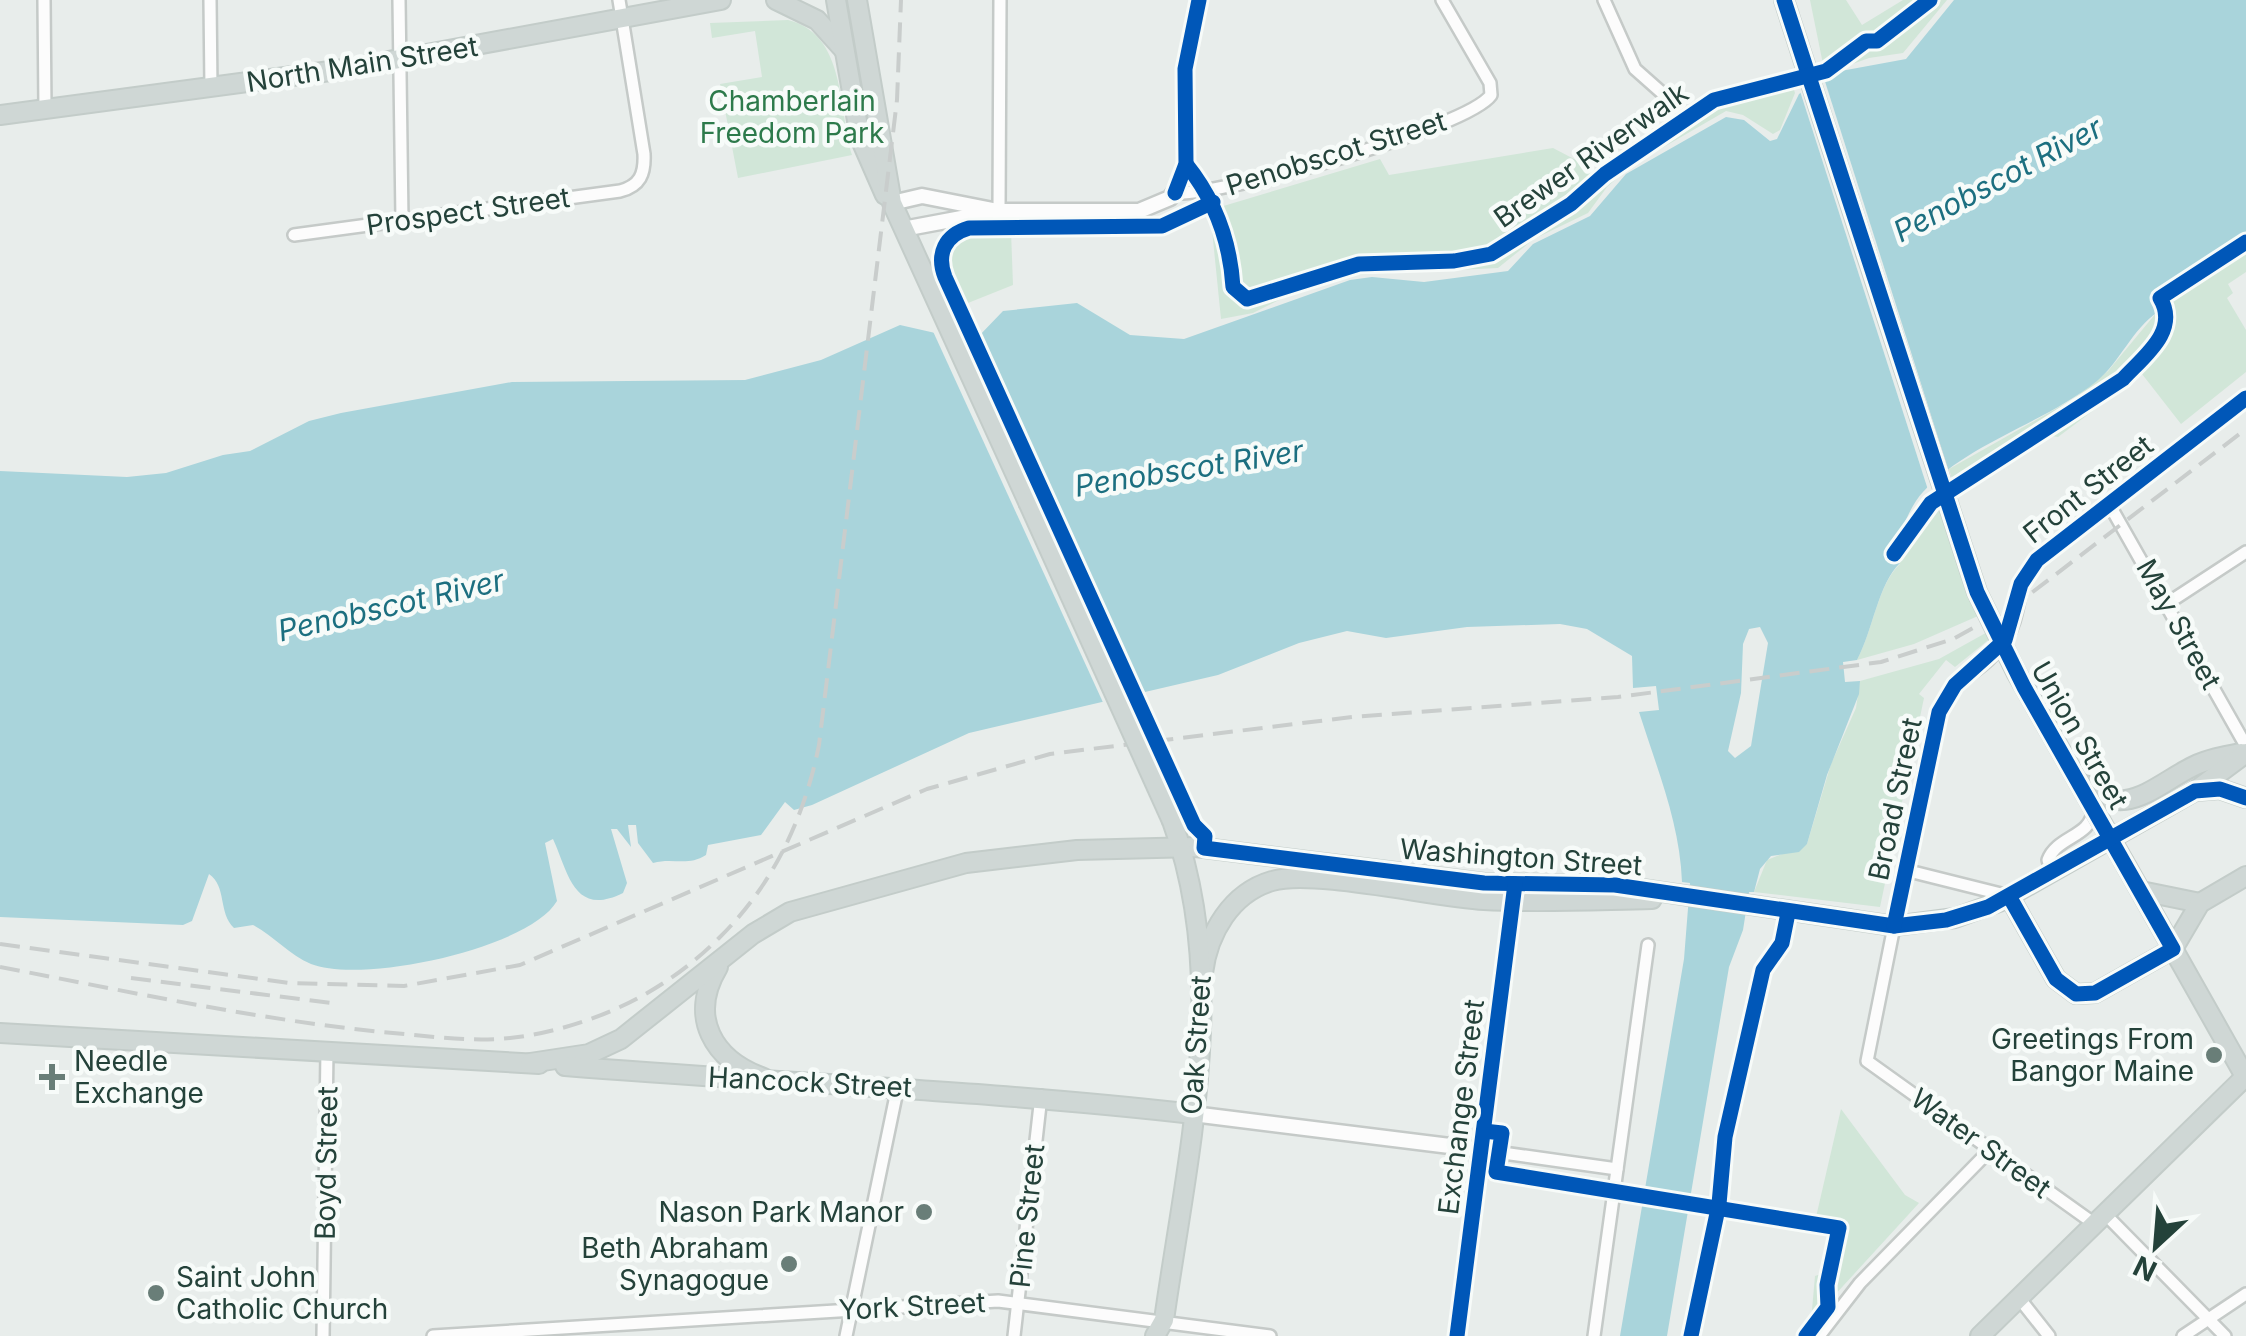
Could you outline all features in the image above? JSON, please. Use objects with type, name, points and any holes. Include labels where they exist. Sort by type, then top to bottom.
[{"type":"main road","name":"North Main Street","points":[[0,115],[399,60],[620,9],[721,0]]},
{"type":"main road","points":[[776,0],[817,20],[844,50]]},
{"type":"main road","points":[[836,0],[865,155],[892,203]]},
{"type":"main road","points":[[858,0],[892,203]]},
{"type":"main road","name":"Union Street","points":[[1784,0],[1970,574],[2003,648],[2246,1077]]},
{"type":"main road","name":"Oak Street","points":[[892,203],[1172,821],[1180,847],[1203,974],[1192,1114],[1163,1331]]},
{"type":"main road","points":[[2073,773],[2092,791],[2120,801],[2138,798],[2206,761],[2246,750]]},
{"type":"main road","name":"Washington Street","points":[[1203,974],[1212,938],[1224,915],[1244,895],[1276,880],[1688,899],[1894,926],[1966,915],[2009,896],[2195,791],[2246,750]]},
{"type":"main road","points":[[2195,791],[2220,789],[2246,798]]},
{"type":"main road","name":"Washington Street","points":[[530,1064],[577,1057],[610,1046],[762,927],[790,912],[942,868],[1077,850],[1180,847],[1514,892]]},
{"type":"main road","points":[[2009,896],[2056,979],[2076,994],[2095,993],[2173,948],[2200,903],[2246,876]]},
{"type":"main road","points":[[2140,891],[2200,903]]},
{"type":"main road","points":[[724,959],[704,1000],[709,1037],[733,1063],[781,1082]]},
{"type":"main road","name":"Hancock Street","points":[[0,1032],[781,1082],[898,1086],[1041,1096],[1192,1114]]},
{"type":"main road","points":[[1980,1336],[2246,1077]]},
{"type":"street","points":[[44,0],[45,109]]},
{"type":"street","points":[[210,0],[212,88]]},
{"type":"street","points":[[399,0],[402,220]]},
{"type":"street","points":[[999,211],[1000,0]]},
{"type":"street","points":[[1176,193],[1186,164],[1186,69],[1200,0]]},
{"type":"street","name":"Penobscot Street","points":[[999,211],[1130,212],[1157,206],[1176,193],[1208,192],[1315,164],[1433,127],[1482,105],[1491,95],[1490,83],[1442,0]]},
{"type":"street","points":[[1604,0],[1635,69],[1670,100]]},
{"type":"street","name":"Prospect Street","points":[[294,235],[620,192],[639,180],[644,154],[620,9]]},
{"type":"street","points":[[892,203],[932,197],[999,211]]},
{"type":"street","points":[[904,229],[999,211]]},
{"type":"street","name":"Front Street","points":[[1999,646],[2010,631],[2028,570],[2246,398]]},
{"type":"street","name":"May Street","points":[[2109,504],[2168,603],[2246,750]]},
{"type":"street","points":[[2168,603],[2246,552]]},
{"type":"street","points":[[1999,646],[2093,811],[2088,826],[2051,852],[2052,872]]},
{"type":"street","name":"Broad Street","points":[[1867,1061],[1942,706],[1959,680],[1999,646]]},
{"type":"street","points":[[1905,870],[2009,896]]},
{"type":"street","name":"Exchange Street","points":[[1457,1336],[1514,892]]},
{"type":"street","points":[[1690,1336],[1717,1218],[1725,1137],[1763,970],[1782,944],[1788,913]]},
{"type":"street","points":[[1594,1336],[1648,945]]},
{"type":"street","name":"Boyd Street","points":[[323,1336],[326,1050]]},
{"type":"street","name":"Water Street","points":[[1867,1061],[1991,1150],[2101,1220],[2225,1336]]},
{"type":"street","points":[[846,1336],[898,1086]]},
{"type":"street","name":"Pine Street","points":[[1014,1336],[1041,1096]]},
{"type":"street","name":"Hancock Street","points":[[1192,1114],[1617,1169]]},
{"type":"street","points":[[1818,1336],[1860,1283],[1991,1150]]},
{"type":"street","points":[[2182,1336],[2246,1294]]},
{"type":"street","points":[[2020,1298],[2049,1336]]},
{"type":"street","name":"York Street","points":[[433,1336],[619,1330],[853,1309],[1017,1303],[1163,1331],[1270,1336]]},
{"type":"green space","points":[[1810,0],[1846,0],[1862,25],[1903,0],[1947,0],[1903,53],[1869,58],[1825,74]]},
{"type":"green space","name":"Chamberlain Freedom Park","points":[[788,20],[807,28],[830,56],[852,155],[738,178],[720,84],[762,77],[755,31],[712,38],[710,23]]},
{"type":"green space","points":[[1788,71],[1795,93],[1780,130],[1773,134],[1743,115],[1726,111],[1631,166],[1607,187],[1588,213],[1534,239],[1498,268],[1352,275],[1299,290],[1253,313],[1221,319],[1210,210],[1380,159],[1389,175],[1553,148],[1597,171],[1711,100],[1760,78]]},
{"type":"green space","points":[[983,230],[1011,231],[1013,285],[963,305],[945,252],[957,236]]},
{"type":"green space","points":[[2246,238],[2246,272],[2228,284],[2233,293],[2227,298],[2246,330],[2246,372],[2181,424],[2142,374],[2058,437],[2052,436],[2005,462],[1939,510],[1978,616],[1914,644],[1857,660],[1886,583],[1900,564],[1890,552],[1915,515],[1953,482],[1949,469],[2073,399],[2108,371],[2157,312],[2150,301]]},
{"type":"green space","points":[[2000,625],[2002,629],[1955,667],[1946,660],[1919,694],[1924,698],[1880,907],[1754,892],[1767,860],[1807,844],[1831,764],[1856,708],[1860,681],[1939,659]]},
{"type":"green space","points":[[1841,1109],[1905,1195],[1919,1203],[1811,1321],[1815,1276],[1826,1272],[1835,1222],[1816,1217]]},
{"type":"water","name":"Penobscot River","points":[[1954,0],[2246,0],[2246,238],[2150,301],[2158,312],[2097,381],[1962,460],[1923,492],[1909,513],[1890,552],[1900,563],[1886,583],[1863,648],[1857,660],[1843,662],[1845,682],[1860,681],[1859,694],[1827,775],[1807,844],[1799,852],[1771,856],[1760,869],[1754,892],[1749,892],[1743,930],[1729,967],[1667,1336],[1620,1336],[1684,959],[1690,883],[1682,882],[1672,817],[1639,712],[1659,710],[1656,686],[1633,688],[1632,656],[1587,629],[1560,624],[1467,627],[1386,638],[1347,631],[1299,643],[1218,675],[969,733],[812,805],[794,810],[785,802],[761,835],[708,845],[706,855],[693,860],[653,863],[638,843],[636,825],[628,825],[631,847],[617,829],[611,829],[627,883],[623,893],[606,899],[593,900],[575,887],[553,839],[545,843],[557,901],[540,918],[514,934],[480,947],[403,966],[335,969],[311,964],[253,925],[234,928],[218,885],[209,874],[192,921],[183,925],[0,917],[0,471],[127,477],[166,473],[250,451],[309,421],[341,413],[512,382],[745,380],[821,360],[900,325],[966,340],[978,337],[1003,311],[1077,303],[1130,335],[1184,339],[1350,280],[1372,277],[1424,282],[1508,271],[1533,244],[1590,216],[1626,174],[1726,117],[1744,120],[1770,141],[1777,139],[1799,94],[1830,73],[1906,59]],"holes":[[[1760,627],[1768,643],[1751,746],[1735,758],[1728,751],[1741,693],[1743,644],[1749,629]]]},
{"type":"pier","points":[[1822,72],[1950,475],[1929,493],[1799,88]]},
{"type":"pier","points":[[931,327],[973,333],[1140,700],[1106,709]]},
{"type":"railway","points":[[0,967],[286,1020],[436,1037],[508,1038],[580,1023],[630,1002],[699,957],[738,918],[784,849],[805,799],[819,745],[897,100],[901,0]]},
{"type":"railway","points":[[0,944],[290,983],[404,986],[520,965],[927,789],[1050,754],[1352,717],[1618,697],[1881,662],[1953,639],[2017,604],[2246,429]]},
{"type":"railway","points":[[131,978],[339,1004]]},
{"type":"cycle path","points":[[1175,193],[1186,164],[1185,69],[1199,0]]},
{"type":"cycle path","points":[[1784,0],[1977,592],[2024,687],[2173,949],[2095,993],[2076,994],[2056,979],[2009,896]]},
{"type":"cycle path","name":"Brewer Riverwalk","points":[[1186,164],[1219,221],[1233,287],[1247,299],[1359,264],[1454,261],[1491,254],[1571,204],[1605,174],[1714,100],[1826,71],[1866,41],[1877,41],[1930,0]]},
{"type":"cycle path","points":[[1213,202],[1162,226],[969,228],[954,235],[942,253],[945,277],[1194,825],[1205,836],[1204,848],[1484,883],[1615,885],[1894,926],[1946,920],[1988,907],[2195,791],[2220,789],[2246,798]]},
{"type":"cycle path","points":[[1894,554],[1931,503],[2123,379],[2162,332],[2165,310],[2160,298],[2246,242]]},
{"type":"cycle path","points":[[1894,926],[1939,712],[1955,685],[2005,640],[2021,584],[2037,560],[2246,398]]},
{"type":"cycle path","points":[[1457,1336],[1515,884]]},
{"type":"cycle path","points":[[1691,1336],[1719,1204],[1725,1137],[1763,970],[1782,943],[1788,913]]},
{"type":"cycle path","points":[[1484,1131],[1502,1133],[1496,1172],[1839,1228],[1827,1285],[1828,1307],[1806,1336]]},
{"type":"place","name":"Greetings From Bangor Maine","points":[[2214,1055]]},
{"type":"place","name":"Needle Exchange","points":[[52,1077]]},
{"type":"place","name":"Nason Park Manor","points":[[924,1212]]},
{"type":"place","name":"Beth Abraham Synagogue","points":[[789,1264]]},
{"type":"place","name":"Saint John Catholic Church","points":[[156,1293]]}]
